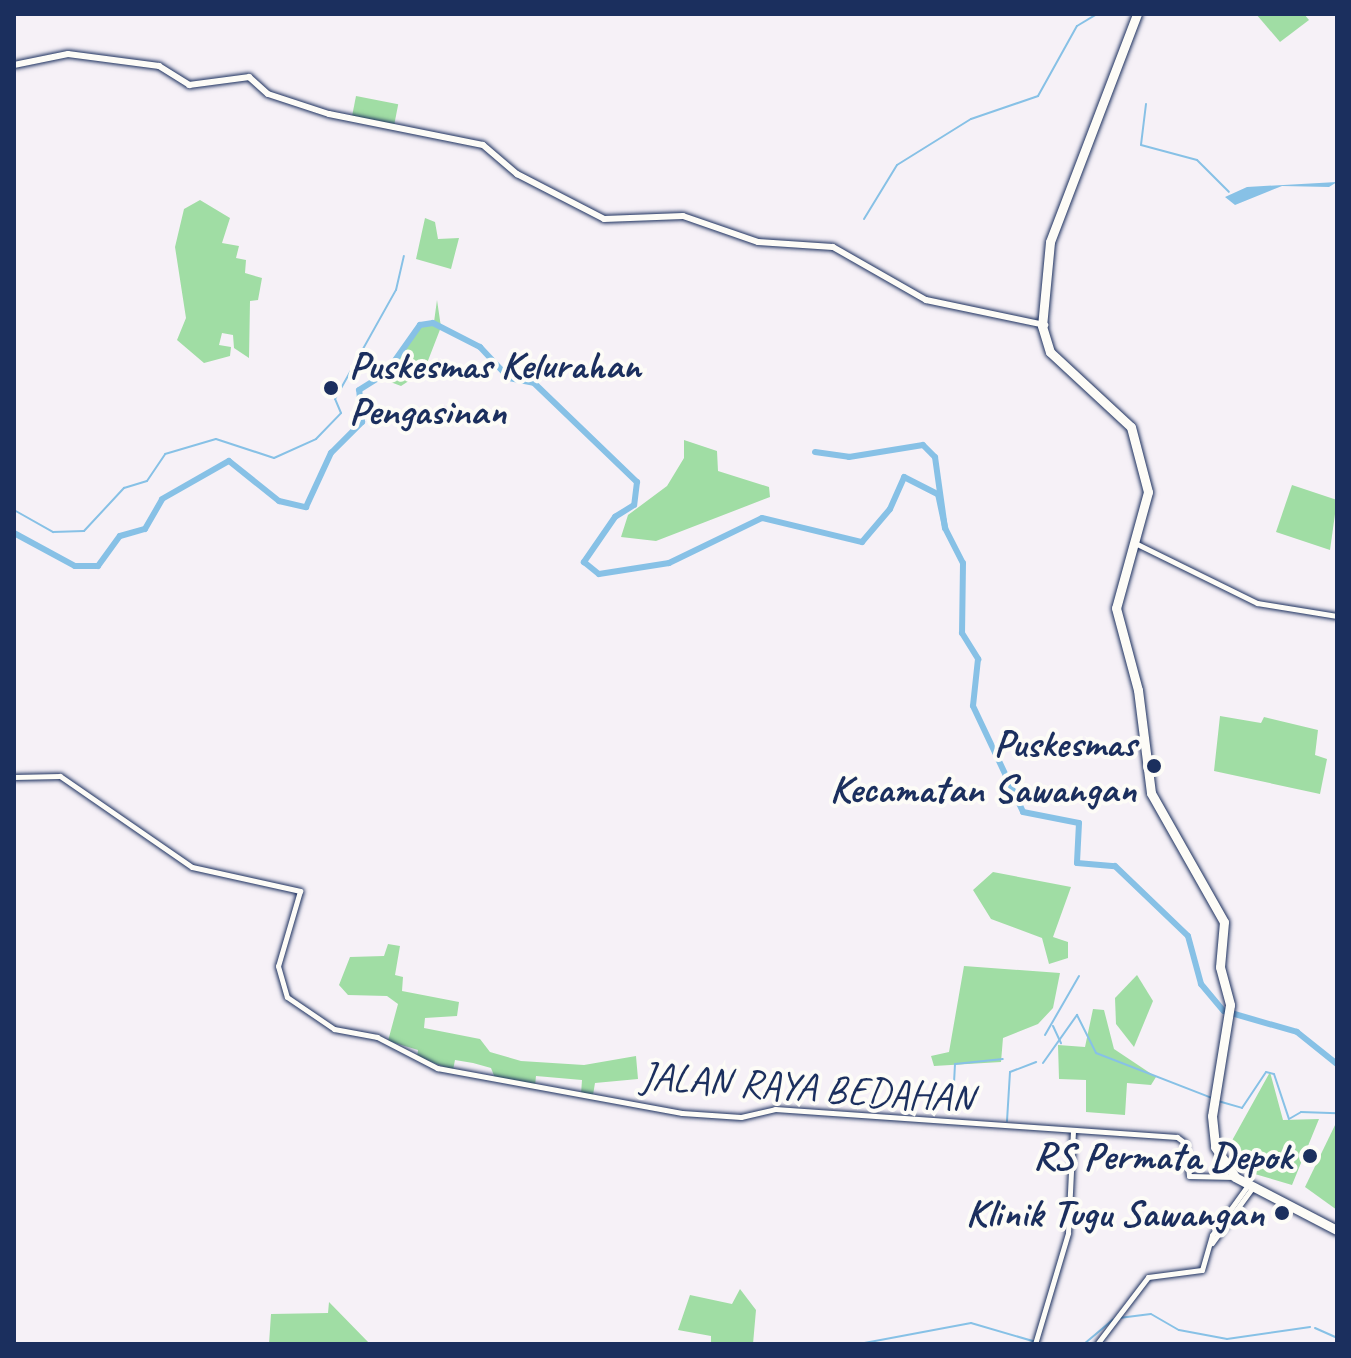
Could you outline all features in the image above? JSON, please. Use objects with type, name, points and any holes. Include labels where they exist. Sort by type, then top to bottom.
[{"type":"highway","points":[[1137,14],[1052,237],[1042,298],[1043,324],[1056,356],[1129,424],[1149,501],[1116,592],[1151,793],[1224,922],[1220,967],[1229,1015],[1213,1135],[1222,1163],[1235,1177],[1337,1230]]},
{"type":"main road","points":[[14,65],[68,54],[159,66],[189,85],[249,77],[268,94],[329,114],[483,145],[512,171],[604,219],[681,216],[758,242],[835,247],[923,299],[1043,324]]},
{"type":"street","points":[[1135,543],[1254,602],[1337,616]]},
{"type":"street","name":"JALAN RAYA BEDAHAN","points":[[14,777],[60,776],[192,867],[301,892],[278,962],[284,994],[334,1029],[377,1037],[431,1066],[682,1113],[732,1117],[775,1109],[1181,1138],[1187,1174],[1235,1177]]},
{"type":"street","points":[[1036,1342],[1067,1239],[1073,1132]]},
{"type":"street","points":[[1217,1176],[1222,1163]]},
{"type":"street","points":[[1097,1344],[1148,1277],[1199,1272],[1212,1239],[1251,1186]]},
{"type":"green space","points":[[1256,14],[1304,14],[1309,20],[1280,42]]},
{"type":"green space","points":[[356,96],[398,104],[394,128],[351,120]]},
{"type":"green space","points":[[200,200],[230,218],[222,243],[239,246],[236,258],[246,260],[245,273],[262,278],[258,300],[250,301],[249,358],[234,348],[233,335],[222,333],[219,345],[231,347],[230,356],[204,363],[177,340],[186,318],[175,247],[184,209]]},
{"type":"green space","points":[[425,218],[435,222],[438,239],[459,238],[451,269],[416,259]]},
{"type":"green space","points":[[437,300],[441,327],[424,371],[401,386],[380,378],[416,330],[434,322]]},
{"type":"green space","points":[[684,440],[717,451],[718,471],[769,487],[770,497],[656,541],[621,537],[628,515],[667,486],[684,458]]},
{"type":"green space","points":[[1292,485],[1337,500],[1330,550],[1276,532]]},
{"type":"green space","points":[[1220,716],[1261,723],[1264,717],[1318,730],[1315,755],[1327,759],[1320,794],[1214,771]]},
{"type":"green space","points":[[993,872],[1071,887],[1053,937],[1068,942],[1068,958],[1049,964],[1042,938],[991,919],[973,890]]},
{"type":"green space","points":[[388,944],[400,946],[395,975],[403,977],[402,991],[459,1002],[457,1016],[425,1018],[424,1028],[480,1039],[490,1052],[521,1061],[584,1065],[636,1056],[638,1079],[595,1083],[593,1095],[581,1094],[582,1080],[536,1076],[535,1086],[495,1078],[491,1068],[473,1063],[455,1060],[453,1070],[417,1057],[418,1050],[388,1041],[398,1004],[387,996],[348,995],[339,985],[350,957],[384,956]]},
{"type":"green space","points":[[964,966],[1060,973],[1053,1008],[1038,1024],[1003,1038],[1001,1062],[934,1066],[931,1056],[949,1052]]},
{"type":"green space","points":[[1137,975],[1153,1001],[1134,1047],[1116,1024],[1115,998]]},
{"type":"green space","points":[[1093,1009],[1104,1010],[1114,1049],[1156,1077],[1151,1085],[1127,1083],[1125,1115],[1086,1112],[1086,1080],[1059,1079],[1058,1045],[1085,1047]]},
{"type":"green space","points":[[1270,1072],[1283,1120],[1319,1119],[1292,1185],[1241,1170],[1246,1160],[1229,1146]]},
{"type":"green space","points":[[1337,1121],[1337,1210],[1305,1187]]},
{"type":"green space","points":[[740,1289],[756,1310],[753,1344],[711,1344],[711,1336],[678,1330],[690,1295],[732,1304]]},
{"type":"green space","points":[[329,1302],[370,1344],[269,1344],[271,1314],[328,1313]]},
{"type":"water","points":[[1337,182],[1329,187],[1282,186],[1235,205],[1225,197],[1247,187]]},
{"type":"waterway","points":[[864,219],[897,165],[971,119],[1038,96],[1077,26],[1097,14]]},
{"type":"waterway","points":[[1146,104],[1141,145],[1197,160],[1229,192]]},
{"type":"waterway","points":[[14,510],[53,532],[84,531],[124,488],[147,481],[165,454],[216,439],[274,458],[316,439],[341,413],[335,399],[396,290],[404,256]]},
{"type":"waterway","points":[[14,533],[75,566],[98,566],[120,536],[145,529],[162,499],[229,461],[279,501],[306,507],[331,453],[362,422],[359,390],[386,373],[420,325],[433,323],[480,347],[509,378],[534,383],[637,482],[634,505],[615,517],[584,562],[599,574],[669,563],[762,518],[862,542],[890,509],[904,477],[938,494],[945,528]]},
{"type":"waterway","points":[[815,452],[849,457],[923,445],[935,457],[945,528],[963,563],[962,633],[978,659],[973,706],[1023,812],[1079,823],[1077,863],[1115,866],[1188,936],[1201,984],[1224,1011],[1297,1032],[1337,1064]]},
{"type":"waterway","points":[[1045,1035],[1079,976]]},
{"type":"waterway","points":[[1043,1063],[1077,1015],[1096,1053],[1212,1098]]},
{"type":"waterway","points":[[1053,1026],[1061,1043]]},
{"type":"waterway","points":[[954,1083],[955,1064],[1003,1059]]},
{"type":"waterway","points":[[1007,1121],[1010,1072],[1036,1062]]},
{"type":"waterway","points":[[1218,1101],[1242,1108],[1266,1072],[1274,1074],[1289,1119],[1301,1112],[1337,1113]]},
{"type":"waterway","points":[[1119,1318],[1151,1314],[1179,1330],[1227,1339],[1310,1327]]},
{"type":"waterway","points":[[1084,1344],[1113,1320]]},
{"type":"waterway","points":[[859,1344],[971,1323],[1043,1344]]},
{"type":"waterway","points":[[1315,1328],[1337,1338]]},
{"type":"place","name":"Puskesmas Kelurahan Pengasinan","points":[[331,388]]},
{"type":"place","name":"Puskesmas Kecamatan Sawangan","points":[[1154,766]]},
{"type":"place","name":"RS Permata Depok","points":[[1310,1156]]},
{"type":"place","name":"Klinik Tugu Sawangan","points":[[1282,1213]]}]
